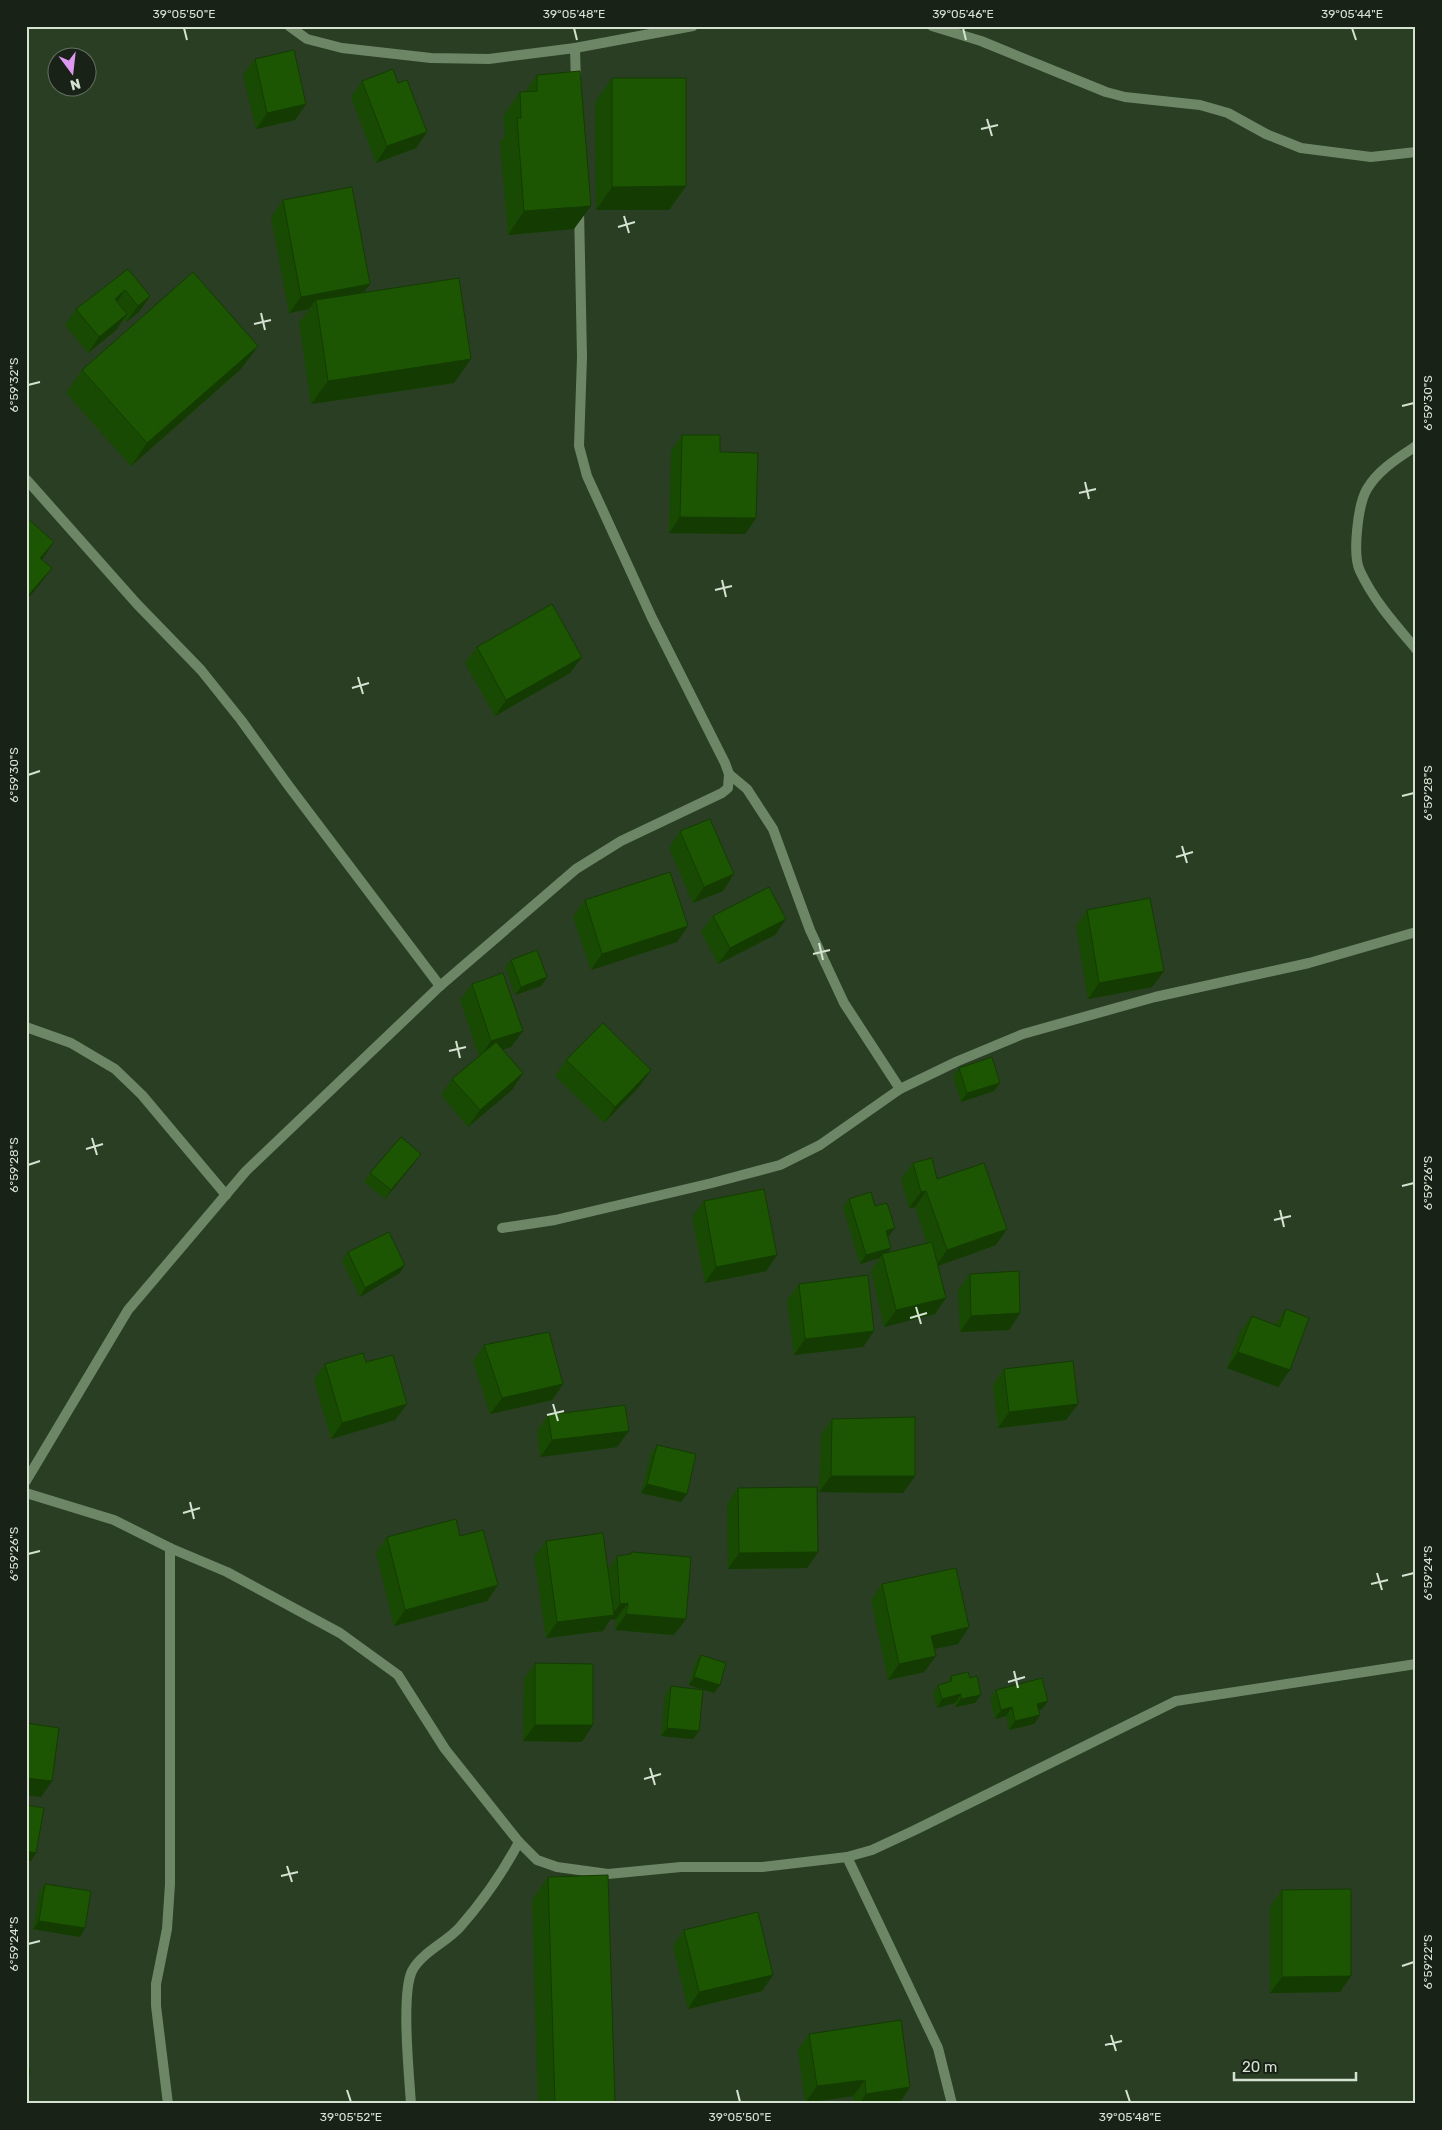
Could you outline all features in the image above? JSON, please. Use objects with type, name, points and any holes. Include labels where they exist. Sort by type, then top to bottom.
[{"type":"street","points":[[289,26],[307,39],[342,48],[431,58],[489,59],[575,48],[693,26]]},
{"type":"street","points":[[932,26],[982,41],[1106,92],[1125,97],[1200,105],[1228,113],[1266,134],[1301,148],[1371,157],[1416,152]]},
{"type":"street","points":[[575,48],[576,98]]},
{"type":"street","points":[[26,1481],[128,1310],[246,1171],[440,986],[576,869],[621,841],[728,788],[729,774],[726,763],[652,618],[587,476],[579,446],[582,357],[578,198]]},
{"type":"street","points":[[1416,446],[1390,463],[1367,489],[1355,536],[1359,569],[1379,605],[1416,649]]},
{"type":"street","points":[[26,479],[81,542],[212,684],[242,720],[293,792],[440,986]]},
{"type":"street","points":[[729,774],[747,789],[773,829],[810,930],[844,1003],[900,1089]]},
{"type":"street","points":[[502,1228],[555,1220],[703,1186],[780,1165],[820,1145],[900,1089],[958,1061],[1023,1034],[1155,997],[1309,963],[1416,932]]},
{"type":"street","points":[[26,1027],[71,1043],[115,1069],[142,1095],[226,1195]]},
{"type":"street","points":[[26,1492],[114,1520],[170,1548],[227,1572],[340,1633],[398,1675],[445,1749],[519,1842],[537,1860],[556,1867],[608,1874],[681,1867],[762,1866],[847,1856],[872,1850],[1176,1701],[1416,1664]]},
{"type":"street","points":[[168,2104],[156,2006],[156,1984],[167,1928],[170,1884],[170,1548]]},
{"type":"street","points":[[411,2104],[407,1988],[413,1969],[459,1928],[506,1866],[519,1842]]},
{"type":"street","points":[[847,1856],[938,2048],[952,2104]]},
{"type":"building","points":[[294,50],[306,104],[267,113],[255,59]]},
{"type":"building","points":[[393,69],[398,83],[407,80],[427,132],[387,146],[362,81]]},
{"type":"building","points":[[580,71],[591,206],[524,211],[517,118],[521,118],[520,92],[537,91],[537,75]]},
{"type":"building","points":[[612,78],[686,78],[686,186],[612,187]]},
{"type":"building","points":[[352,187],[370,284],[301,297],[283,200]]},
{"type":"building","points":[[128,269],[150,296],[138,306],[125,290],[115,299],[127,314],[99,337],[76,309]]},
{"type":"building","points":[[193,272],[258,346],[147,443],[82,370]]},
{"type":"building","points":[[459,278],[471,359],[328,381],[316,300]]},
{"type":"building","points":[[682,435],[720,435],[720,452],[758,453],[756,518],[680,517]]},
{"type":"building","points":[[26,517],[54,542],[40,558],[52,568],[26,598]]},
{"type":"building","points":[[552,604],[582,657],[506,700],[477,647]]},
{"type":"building","points":[[710,819],[734,874],[704,887],[680,831]]},
{"type":"building","points":[[670,872],[688,926],[602,954],[585,900]]},
{"type":"building","points":[[769,887],[786,919],[730,948],[713,916]]},
{"type":"building","points":[[1150,898],[1164,971],[1099,983],[1087,910]]},
{"type":"building","points":[[537,950],[547,977],[521,987],[511,960]]},
{"type":"building","points":[[503,973],[523,1031],[491,1041],[472,984]]},
{"type":"building","points":[[603,1023],[651,1070],[615,1107],[566,1060]]},
{"type":"building","points":[[496,1042],[523,1073],[480,1110],[452,1079]]},
{"type":"building","points":[[992,1057],[1000,1083],[967,1093],[959,1068]]},
{"type":"building","points":[[401,1137],[421,1154],[391,1190],[370,1173]]},
{"type":"building","points":[[932,1158],[937,1179],[984,1163],[1007,1229],[947,1250],[926,1191],[921,1192],[913,1163]]},
{"type":"building","points":[[764,1189],[777,1255],[716,1267],[704,1201]]},
{"type":"building","points":[[871,1192],[875,1206],[887,1203],[895,1228],[886,1231],[891,1248],[866,1255],[849,1199]]},
{"type":"building","points":[[389,1232],[405,1265],[365,1288],[348,1252]]},
{"type":"building","points":[[932,1242],[946,1298],[896,1310],[882,1254]]},
{"type":"building","points":[[1019,1271],[1020,1313],[971,1316],[970,1274]]},
{"type":"building","points":[[868,1275],[874,1331],[805,1339],[799,1284]]},
{"type":"building","points":[[1286,1309],[1309,1318],[1290,1370],[1238,1352],[1252,1316],[1280,1327]]},
{"type":"building","points":[[549,1332],[563,1384],[502,1398],[484,1345]]},
{"type":"building","points":[[363,1353],[366,1362],[393,1355],[407,1404],[342,1423],[325,1364]]},
{"type":"building","points":[[1073,1361],[1078,1404],[1009,1412],[1004,1369]]},
{"type":"building","points":[[625,1405],[629,1431],[552,1440],[548,1415]]},
{"type":"building","points":[[915,1417],[915,1476],[831,1476],[832,1419]]},
{"type":"building","points":[[657,1445],[696,1454],[687,1494],[647,1484]]},
{"type":"building","points":[[817,1487],[818,1552],[739,1553],[738,1488]]},
{"type":"building","points":[[456,1519],[460,1536],[483,1530],[498,1585],[405,1610],[387,1537]]},
{"type":"building","points":[[603,1533],[614,1615],[557,1622],[546,1541]]},
{"type":"building","points":[[632,1552],[691,1557],[686,1619],[626,1614],[628,1603],[620,1604],[617,1556],[631,1554]]},
{"type":"building","points":[[956,1568],[969,1627],[931,1636],[936,1656],[899,1664],[882,1584]]},
{"type":"building","points":[[701,1655],[726,1663],[720,1685],[694,1677]]},
{"type":"building","points":[[535,1663],[593,1664],[593,1725],[535,1725]]},
{"type":"building","points":[[968,1672],[970,1678],[977,1676],[981,1695],[961,1699],[961,1694],[942,1699],[938,1685],[952,1681],[951,1676]]},
{"type":"building","points":[[1042,1678],[1048,1701],[1037,1704],[1040,1715],[1015,1721],[1012,1707],[1001,1710],[996,1690]]},
{"type":"building","points":[[671,1686],[703,1690],[699,1731],[667,1728]]},
{"type":"building","points":[[26,1723],[59,1728],[52,1781],[26,1778]]},
{"type":"building","points":[[26,1805],[44,1808],[36,1853],[26,1851]]},
{"type":"building","points":[[608,1875],[615,2104],[555,2104],[548,1877]]},
{"type":"building","points":[[45,1884],[91,1891],[85,1928],[39,1921]]},
{"type":"building","points":[[1351,1889],[1351,1976],[1282,1977],[1282,1890]]},
{"type":"building","points":[[758,1912],[773,1975],[699,1992],[684,1930]]},
{"type":"building","points":[[901,2020],[910,2087],[866,2094],[865,2080],[817,2086],[809,2034]]},
{"type":"building","points":[[26,2069],[30,2069],[26,2093]]}]
